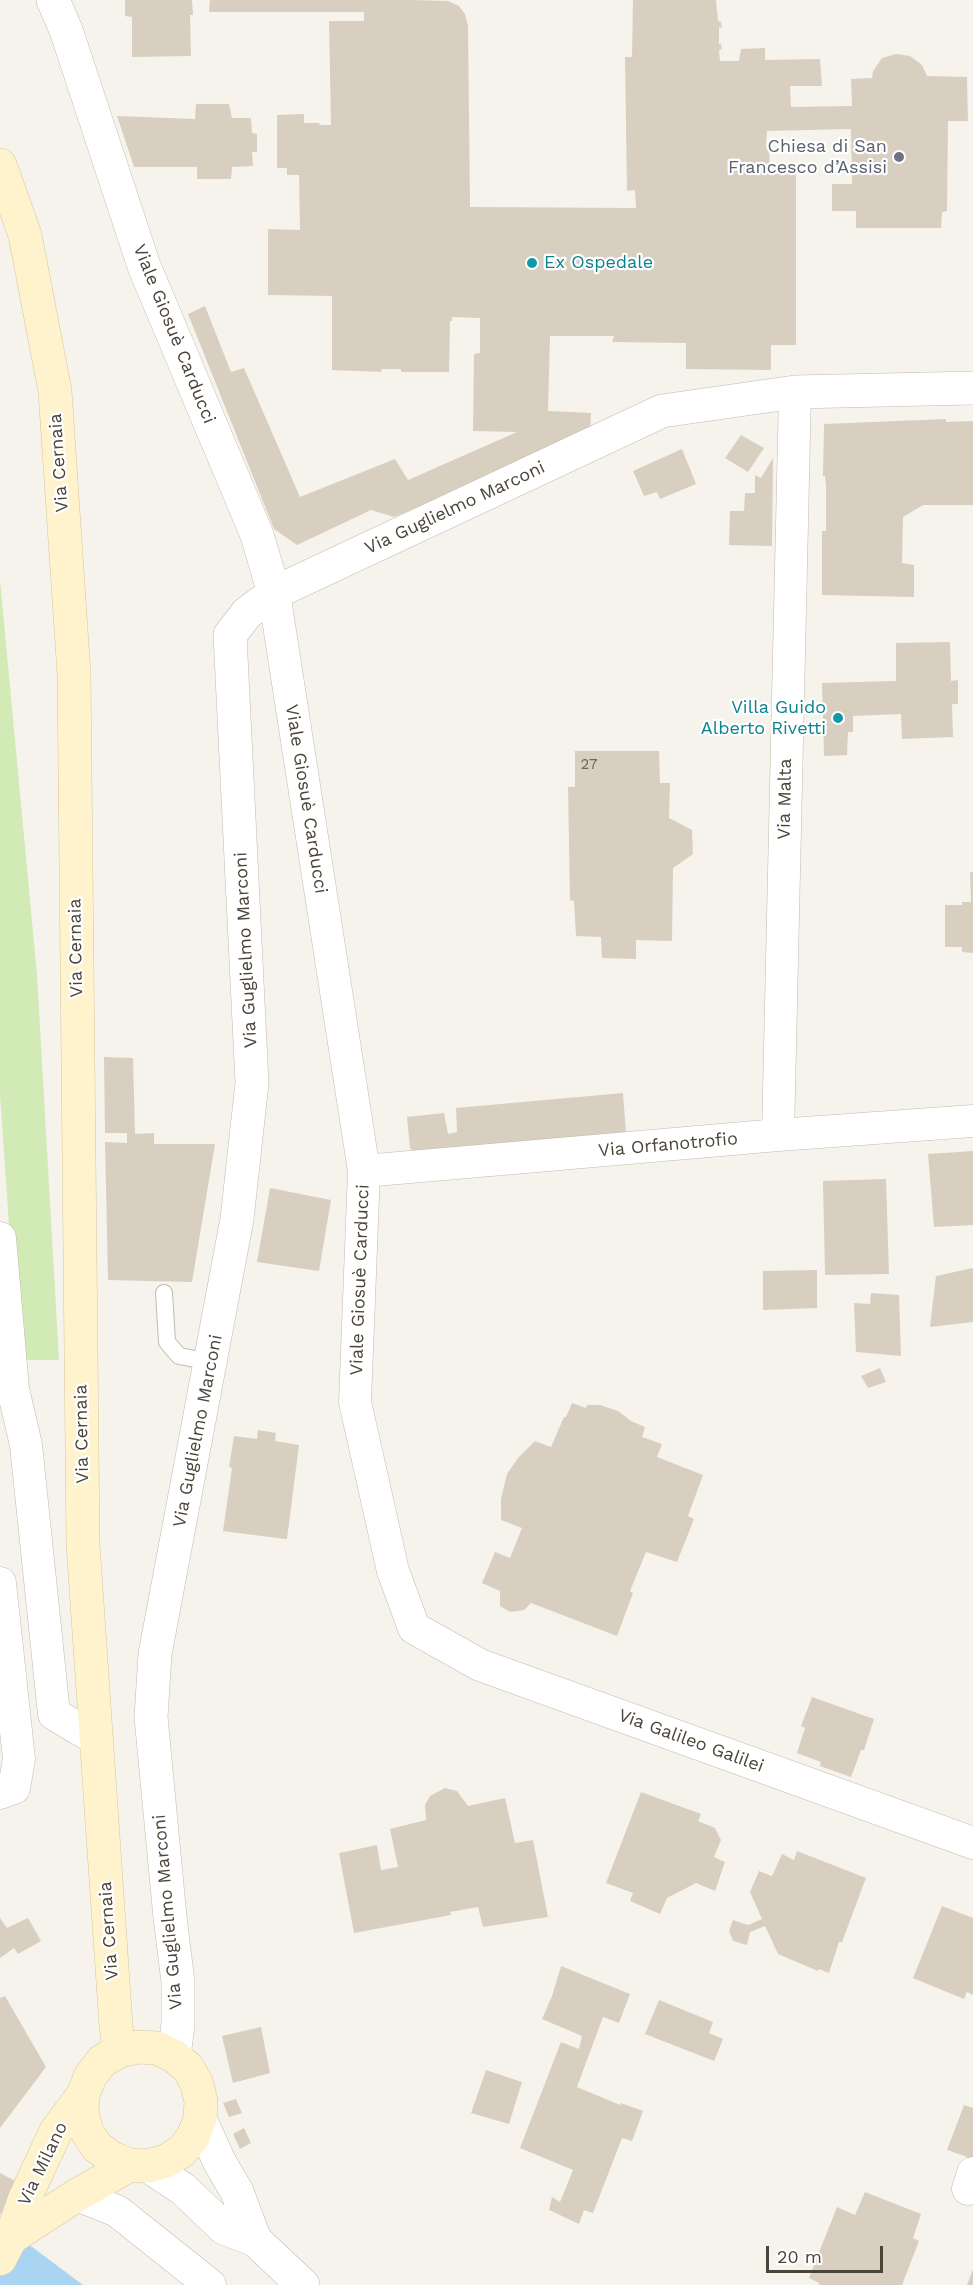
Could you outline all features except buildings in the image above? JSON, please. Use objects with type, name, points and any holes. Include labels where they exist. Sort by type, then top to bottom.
[{"type":"main road","name":"Via Cernaia","points":[[0,165],[25,235],[55,391],[74,674],[83,1544],[119,2051]]},
{"type":"main road","points":[[138,2047],[157,2048],[174,2056],[188,2068],[197,2084],[201,2101],[200,2119],[194,2137],[182,2151],[166,2161],[139,2165],[112,2158],[97,2147],[87,2132],[82,2113],[83,2095],[90,2077],[102,2061],[119,2051],[138,2047]]},
{"type":"main road","name":"Via Milano","points":[[6,2248],[36,2207],[56,2131],[83,2095]]},
{"type":"main road","name":"Via Milano","points":[[36,2207],[77,2195],[139,2165]]},
{"type":"street","name":"Viale Giosuè Carducci","points":[[53,0],[66,30],[144,266],[257,535],[274,593],[364,1172],[355,1402],[393,1571],[414,1628]]},
{"type":"street","name":"Via Guglielmo Marconi","points":[[174,2056],[178,2024],[178,1982],[166,1885],[151,1717],[155,1654],[237,1219],[252,1083],[230,635],[247,613],[274,593],[662,411],[795,392],[973,388]]},
{"type":"street","name":"Via Malta","points":[[778,1135],[795,392]]},
{"type":"street","name":"Via Orfanotrofio","points":[[364,1172],[778,1135],[973,1121]]},
{"type":"street","points":[[0,1238],[7,1397],[26,1445],[54,1714],[96,1739]]},
{"type":"street","points":[[0,1583],[19,1759],[14,1788],[0,1793]]},
{"type":"street","name":"Via Galileo Galilei","points":[[414,1628],[480,1665],[973,1843]]},
{"type":"street","points":[[200,2119],[219,2161],[237,2192],[255,2240]]},
{"type":"street","points":[[139,2165],[183,2189],[224,2228],[255,2240],[303,2285]]},
{"type":"street","points":[[77,2195],[117,2211],[210,2285]]},
{"type":"lane","points":[[164,1293],[167,1342],[179,1356],[211,1362]]},
{"type":"green space","points":[[0,580],[37,975],[59,1360],[19,1360],[18,1354],[0,1095]]},
{"type":"water","points":[[0,2223],[83,2285],[0,2285]]},
{"type":"place","name":"Chiesa di San Francesco d’Assisi","points":[[899,157]]},
{"type":"place","name":"Ex Ospedale","points":[[532,263]]},
{"type":"place","name":"Villa Guido Alberto Rivetti","points":[[838,718]]}]
